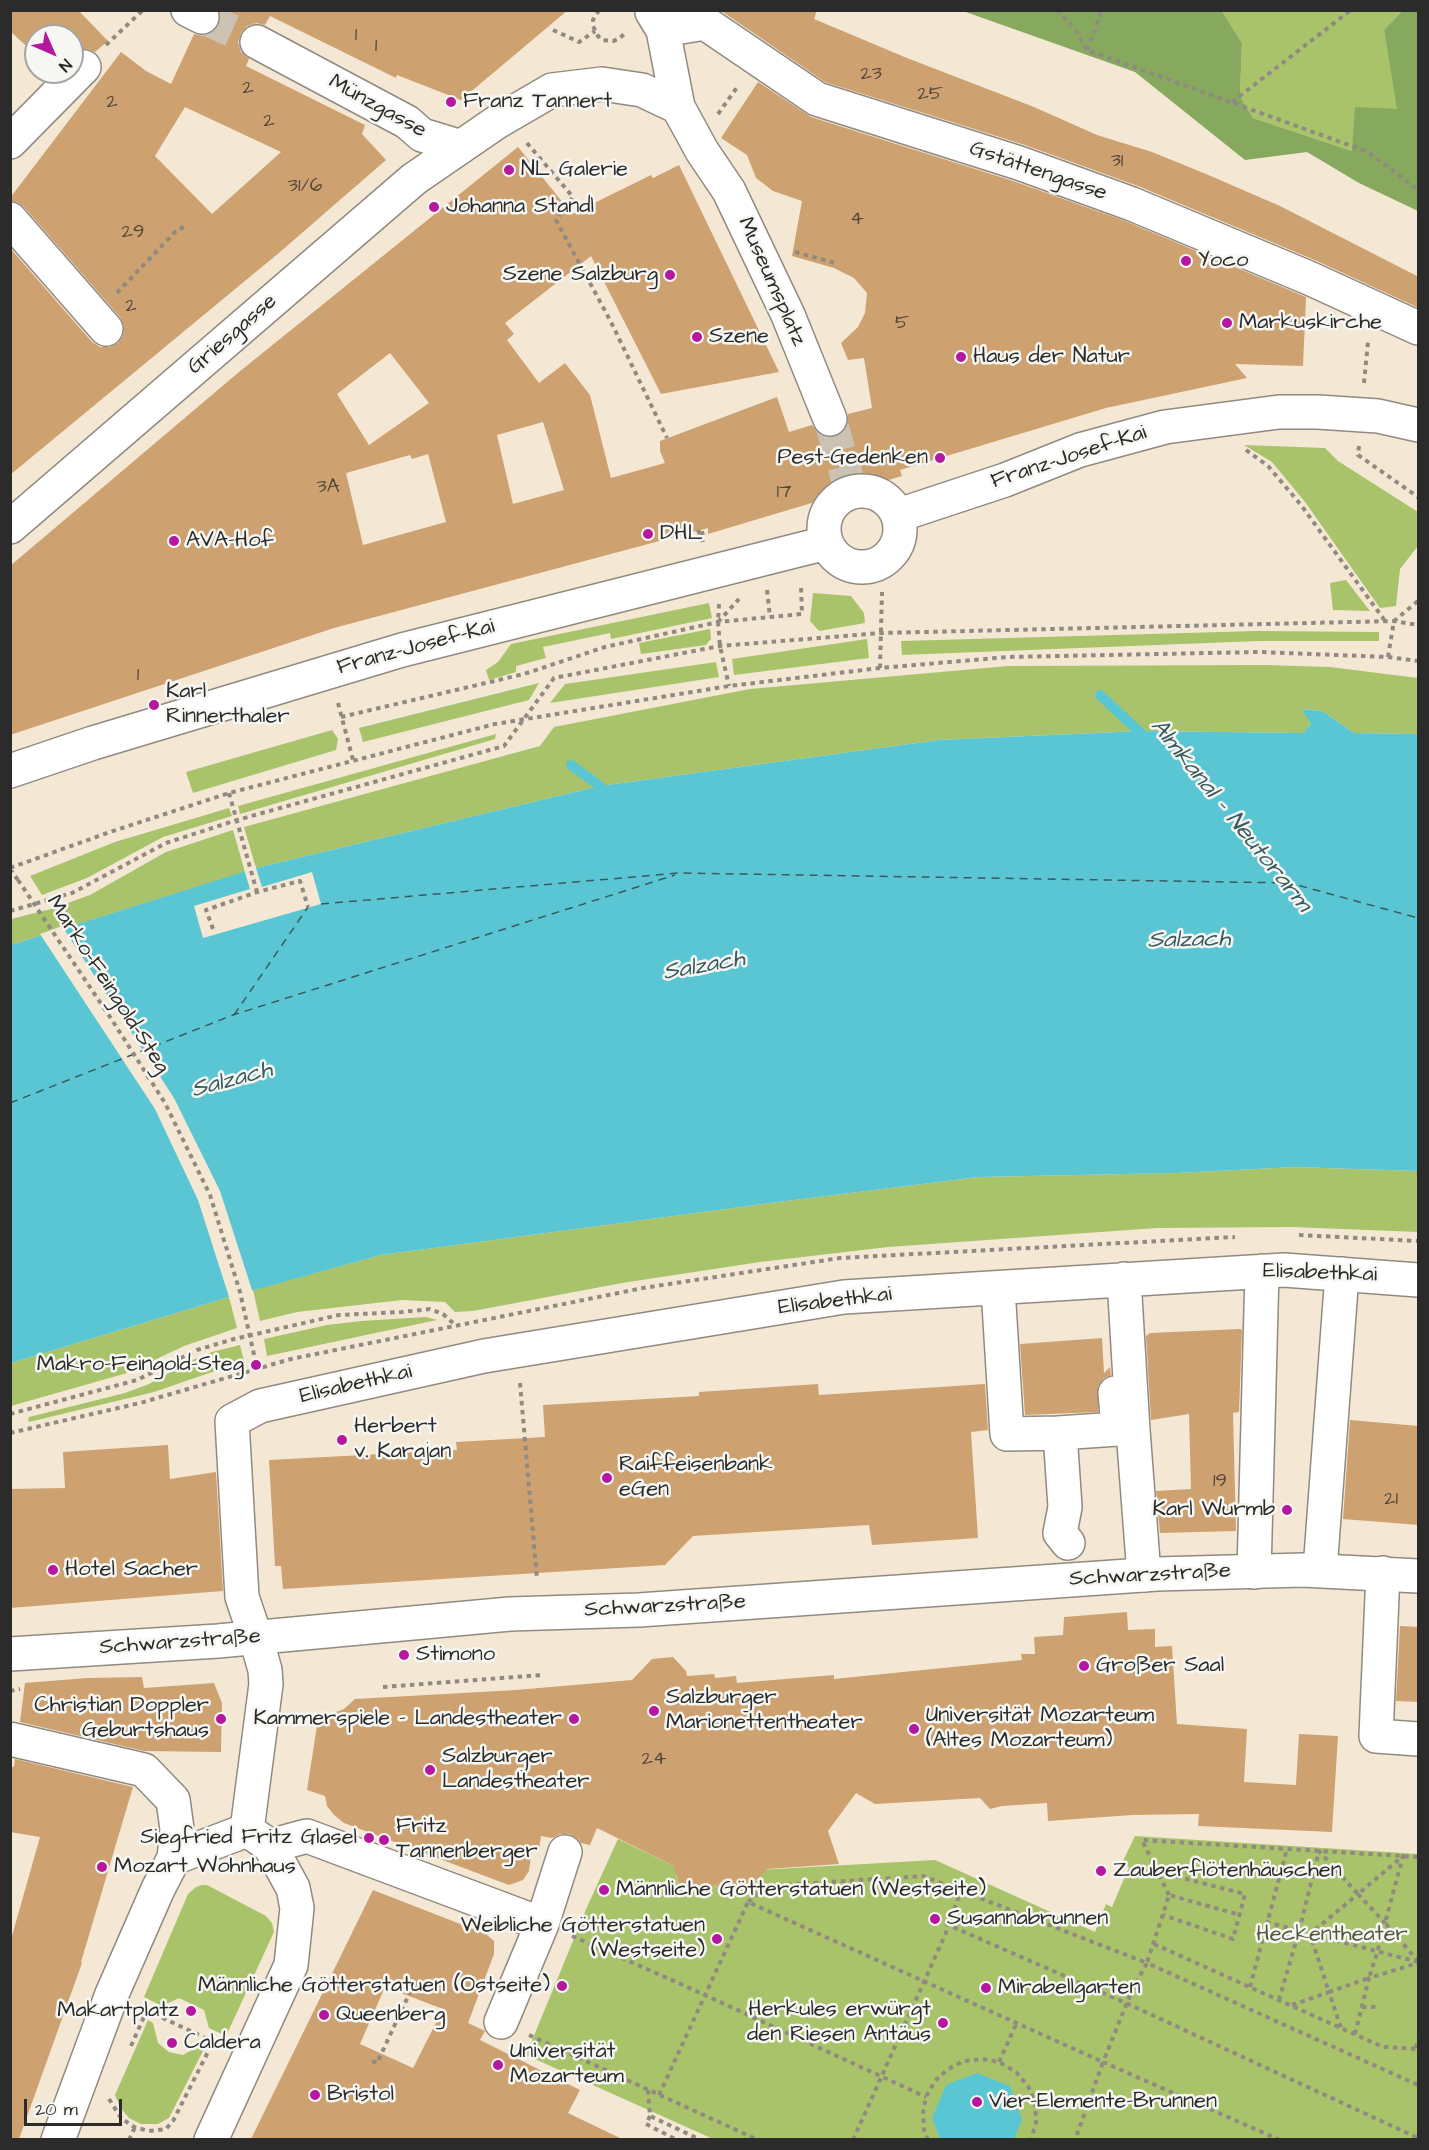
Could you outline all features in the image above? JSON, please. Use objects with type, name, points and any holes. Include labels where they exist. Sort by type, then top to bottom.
[{"type":"street","name":"Museumsplatz","points":[[647,22],[678,107],[702,151],[729,191],[758,250],[788,315],[830,419]]},
{"type":"street","name":"Gstättengasse","points":[[647,22],[705,23],[817,99],[1018,163],[1132,204],[1419,328]]},
{"type":"street","name":"Münzgasse","points":[[257,42],[407,122],[422,135],[458,146]]},
{"type":"street","points":[[10,142],[67,84]]},
{"type":"street","points":[[458,146],[509,129],[552,90],[602,84],[642,90],[678,107]]},
{"type":"street","name":"Griesgasse","points":[[10,527],[414,178],[458,146]]},
{"type":"street","points":[[10,219],[100,322]]},
{"type":"street","name":"Franz-Josef-Kai","points":[[899,515],[1005,480],[1080,450],[1165,427],[1279,412],[1378,416],[1419,425]]},
{"type":"street","points":[[870,490],[888,499],[899,515],[901,536],[891,554],[872,567],[855,567],[837,559],[826,543],[824,522],[833,503],[851,491],[870,490]]},
{"type":"street","name":"Franz-Josef-Kai","points":[[10,771],[93,743],[402,650],[826,543]]},
{"type":"street","name":"Elisabethkai","points":[[256,1638],[242,1597],[232,1421],[260,1406],[518,1350],[844,1297],[1284,1270],[1419,1280]]},
{"type":"street","points":[[1254,1572],[1262,1271]]},
{"type":"street","points":[[1320,1570],[1342,1274]]},
{"type":"street","points":[[998,1288],[1007,1434],[1118,1429],[1114,1280]]},
{"type":"street","points":[[1114,1280],[1132,1430],[1144,1575]]},
{"type":"street","points":[[1058,1433],[1060,1433],[1065,1507],[1060,1533],[1068,1543],[1070,1580]]},
{"type":"street","name":"Schwarzstraße","points":[[10,1654],[256,1638],[510,1614],[639,1610],[1144,1575],[1320,1570],[1419,1576]]},
{"type":"street","points":[[1383,1573],[1376,1736],[1419,1739]]},
{"type":"street","points":[[211,2139],[291,1965],[297,1908],[293,1888],[259,1838],[266,1684],[265,1670],[256,1638]]},
{"type":"street","points":[[10,1739],[144,1770],[173,1800],[177,1829],[174,1858],[112,1994],[58,2139]]},
{"type":"street","points":[[174,1858],[259,1838],[307,1836],[542,1924]]},
{"type":"street","points":[[501,2022],[542,1924],[566,1852]]},
{"type":"path","points":[[114,36],[143,10]]},
{"type":"path","points":[[599,10],[593,20],[595,31],[603,40],[613,41],[647,22]]},
{"type":"path","points":[[1056,10],[1077,32],[1087,50],[1368,152],[1419,190]]},
{"type":"path","points":[[1087,50],[1102,10]]},
{"type":"path","points":[[1232,102],[1352,10]]},
{"type":"path","points":[[553,30],[579,42],[595,31]]},
{"type":"path","points":[[509,129],[573,197],[556,220],[611,322],[668,438]]},
{"type":"path","points":[[100,322],[175,232],[184,226]]},
{"type":"path","points":[[793,251],[835,262]]},
{"type":"path","points":[[1364,387],[1372,306]]},
{"type":"path","points":[[1360,439],[1358,455],[1419,497]]},
{"type":"path","points":[[1244,448],[1268,466],[1301,506],[1385,621]]},
{"type":"path","points":[[699,532],[708,531]]},
{"type":"path","points":[[353,760],[341,717],[524,674],[605,647],[718,622],[802,614],[801,585]]},
{"type":"path","points":[[767,590],[770,617]]},
{"type":"path","points":[[880,668],[882,592]]},
{"type":"path","points":[[718,622],[743,594]]},
{"type":"path","points":[[720,596],[718,622],[720,646],[729,686]]},
{"type":"path","points":[[1388,657],[1394,621],[1419,601]]},
{"type":"path","points":[[10,911],[72,893],[166,843],[237,820],[504,746],[554,678],[720,646],[881,633],[1385,621],[1419,625]]},
{"type":"path","points":[[10,868],[110,832],[229,794],[495,724],[729,686],[880,668],[1032,656],[1259,652],[1388,657],[1419,661]]},
{"type":"path","points":[[229,794],[257,892]]},
{"type":"path","name":"Marko-Feingold-Steg","points":[[10,868],[165,1103],[210,1196],[240,1292],[255,1359]]},
{"type":"path","points":[[213,929],[206,910],[257,892],[300,881],[308,907]]},
{"type":"path","name":"Elisabethkai","points":[[10,1414],[136,1380],[196,1350],[339,1315],[430,1309],[442,1314],[454,1325],[291,1359],[140,1403],[10,1433]]},
{"type":"path","points":[[518,1350],[537,1579]]},
{"type":"path","points":[[383,1687],[542,1675]]},
{"type":"path","points":[[10,1691],[21,1689]]},
{"type":"path","points":[[1075,2139],[1126,2003],[1147,1963],[1169,1895],[1142,1840],[1419,1857]]},
{"type":"path","points":[[1250,1987],[1287,1849]]},
{"type":"path","points":[[1319,1851],[1419,1962]]},
{"type":"path","points":[[1279,2000],[1319,1851]]},
{"type":"path","points":[[1310,1934],[1403,1856]]},
{"type":"path","points":[[1354,2034],[1403,1856]]},
{"type":"path","points":[[1158,1872],[1245,1894],[1233,1939],[1163,1915]]},
{"type":"path","points":[[659,2095],[748,1902],[766,1886],[922,1876],[1147,1963],[1419,2085]]},
{"type":"path","points":[[853,2139],[949,1926],[960,1892]]},
{"type":"path","points":[[1169,1895],[1240,1915]]},
{"type":"path","points":[[748,1902],[1280,2139]]},
{"type":"path","points":[[937,1920],[1126,2003],[1419,2138]]},
{"type":"path","points":[[1266,1922],[1377,1953],[1419,1962]]},
{"type":"path","points":[[542,1924],[926,2097]]},
{"type":"path","points":[[1310,1934],[1341,2028]]},
{"type":"path","points":[[1154,1944],[1383,2047],[1417,2049],[1419,2039]]},
{"type":"path","points":[[1291,2005],[1419,1962]]},
{"type":"path","points":[[372,2061],[376,2063],[412,1988],[426,1993]]},
{"type":"path","points":[[112,1994],[248,2058]]},
{"type":"path","points":[[1362,2007],[1378,2007]]},
{"type":"path","points":[[128,2053],[147,2010]]},
{"type":"path","points":[[501,2022],[758,2139]]},
{"type":"path","points":[[999,2062],[1017,2022]]},
{"type":"path","points":[[108,2097],[121,2118],[135,2127],[149,2131],[166,2129],[173,2121],[213,2042]]},
{"type":"path","points":[[928,2139],[924,2130],[923,2113],[926,2097],[935,2081],[948,2069],[964,2061],[982,2059],[999,2062],[1016,2072],[1028,2086],[1035,2103],[1036,2122],[1031,2139]]},
{"type":"path","points":[[648,2090],[650,2116],[646,2124],[676,2139]]},
{"type":"path","points":[[650,2116],[701,2139]]},
{"type":"path","points":[[129,2139],[135,2127]]},
{"type":"green space","points":[[963,11],[1222,11],[1242,43],[1240,96],[1253,118],[1352,151],[1355,107],[1397,109],[1384,30],[1402,11],[1418,11],[1418,211],[1359,183],[1307,152],[1245,160],[1135,72]]},
{"type":"green space","points":[[1222,11],[1402,11],[1384,30],[1398,110],[1352,151],[1253,118],[1240,96],[1242,43]]},
{"type":"green space","points":[[1244,445],[1325,448],[1338,461],[1418,512],[1418,546],[1400,569],[1396,606],[1380,608],[1305,502],[1272,462]]},
{"type":"green space","points":[[1346,580],[1370,611],[1333,610],[1330,583]]},
{"type":"green space","points":[[813,593],[851,596],[864,613],[865,623],[819,631],[810,621]]},
{"type":"green space","points":[[709,603],[712,618],[611,639],[610,633],[543,647],[546,658],[516,666],[516,672],[489,680],[486,670],[498,662],[511,644]]},
{"type":"green space","points":[[710,629],[711,639],[706,645],[641,654],[639,643]]},
{"type":"green space","points":[[1257,631],[1379,632],[1379,641],[1258,641],[902,655],[901,641]]},
{"type":"green space","points":[[867,639],[869,658],[734,675],[732,659]]},
{"type":"green space","points":[[716,662],[719,677],[550,703],[565,684]]},
{"type":"green space","points":[[1008,666],[1330,667],[1418,678],[1418,734],[1354,733],[1322,711],[1303,709],[1311,724],[1303,733],[1141,731],[939,740],[600,786],[256,868],[244,827],[540,746],[554,727],[750,689]]},
{"type":"green space","points":[[539,683],[529,700],[363,742],[359,728]]},
{"type":"green space","points":[[332,730],[338,739],[336,750],[193,793],[186,772]]},
{"type":"green space","points":[[496,734],[495,739],[240,814],[238,806]]},
{"type":"green space","points":[[229,808],[232,816],[163,837],[87,878],[42,895],[30,876],[115,842]]},
{"type":"green space","points":[[233,830],[245,872],[11,945],[11,919],[51,909],[90,895],[166,852]]},
{"type":"green space","points":[[1295,1167],[1418,1171],[1418,1232],[1292,1227],[1157,1228],[888,1247],[760,1262],[622,1283],[473,1311],[455,1312],[445,1302],[402,1300],[297,1312],[260,1321],[253,1290],[381,1255],[979,1177],[1177,1173]]},
{"type":"green space","points":[[229,1297],[237,1328],[184,1346],[127,1373],[11,1406],[11,1363]]},
{"type":"green space","points":[[426,1317],[437,1320],[267,1356],[264,1339],[327,1325]]},
{"type":"green space","points":[[240,1345],[244,1361],[154,1392],[29,1422],[28,1420],[29,1417],[125,1393],[149,1384],[190,1361],[212,1352]]},
{"type":"green space","name":"Mirabellgarten","points":[[1135,1836],[1418,1854],[1418,2139],[713,2139],[526,2055],[587,1907],[618,1839],[678,1868],[676,1875],[679,1886],[696,1893],[706,1889],[709,1883],[740,1897],[758,1879],[758,1870],[935,1860],[1095,1932],[1106,1904],[1112,1907],[1129,1867],[1122,1863]]},
{"type":"green space","points":[[202,1885],[207,1885],[266,1916],[272,1923],[274,1932],[226,2036],[209,2028],[204,2010],[179,1998],[162,2006],[144,1997],[188,1894]]},
{"type":"green space","points":[[148,2020],[153,2023],[158,2043],[169,2052],[183,2055],[200,2045],[205,2047],[169,2118],[158,2124],[141,2124],[129,2118],[120,2107],[115,2095]]},
{"type":"water","name":"Salzach","points":[[1302,709],[1322,711],[1354,733],[1418,734],[1418,1171],[1295,1167],[1177,1173],[979,1177],[381,1255],[229,1297],[11,1363],[11,945],[256,868],[600,786],[939,740],[1141,731],[1303,733],[1311,724]]},
{"type":"water","name":"Vier-Elemente-Brunnen","points":[[977,2073],[1010,2086],[1022,2120],[1014,2139],[940,2139],[932,2118],[946,2085]]},
{"type":"pier","points":[[255,865],[262,887],[312,872],[321,904],[203,938],[194,906],[250,889],[244,869]]},
{"type":"pier","points":[[62,926],[174,1098],[220,1191],[253,1293],[230,1300],[198,1200],[155,1109],[40,934]]},
{"type":"building","points":[[10,10],[78,10],[108,41],[95,52],[84,49],[84,24],[24,24],[24,44],[10,31]]},
{"type":"building","points":[[219,10],[568,10],[461,100],[397,75],[396,78],[270,16],[265,25],[256,23],[247,26],[238,42],[241,52],[249,59],[246,66],[365,125],[362,134],[386,160],[280,252],[10,475],[10,248],[92,342],[100,347],[110,347],[118,343],[123,336],[124,326],[120,317],[24,207],[17,202],[10,201],[10,198],[121,52],[146,71],[171,84],[194,34],[204,36],[213,32],[219,25],[221,16]],"holes":[[[185,107],[281,152],[212,214],[155,156]]]},
{"type":"building","points":[[720,10],[817,10],[814,19],[1034,107],[1097,135],[1152,152],[1206,174],[1280,206],[1419,277],[1419,308],[1317,261],[1138,186],[1025,145],[825,82]]},
{"type":"building","points":[[758,82],[811,117],[1013,181],[1125,221],[1306,297],[1303,366],[1235,364],[1247,378],[1106,408],[900,470],[902,476],[708,534],[708,528],[334,628],[10,735],[10,566],[239,372],[518,147],[572,214],[651,175],[653,178],[679,165],[779,372],[661,394],[591,256],[505,323],[514,334],[507,340],[539,383],[565,363],[590,395],[611,478],[665,463],[660,451],[660,441],[777,397],[789,432],[812,425],[818,433],[828,438],[836,437],[844,431],[848,422],[848,414],[872,408],[864,358],[848,360],[841,343],[858,327],[865,313],[867,293],[854,278],[834,268],[792,256],[802,201],[773,191],[756,178],[747,155],[721,138]],"holes":[[[390,353],[429,403],[369,445],[337,394]],[[543,422],[564,490],[513,504],[497,435]],[[428,454],[446,522],[363,545],[346,473],[410,455],[412,459]]]},
{"type":"building","points":[[1242,1330],[1239,1412],[1233,1413],[1236,1531],[1160,1533],[1156,1491],[1191,1489],[1189,1414],[1151,1420],[1146,1336],[1150,1333]]},
{"type":"building","points":[[1102,1338],[1104,1373],[1110,1367],[1111,1375],[1104,1378],[1098,1386],[1098,1412],[1025,1415],[1020,1344]]},
{"type":"building","points":[[818,1384],[819,1395],[985,1384],[988,1430],[971,1432],[978,1538],[872,1545],[869,1525],[693,1536],[665,1565],[283,1589],[281,1566],[275,1566],[269,1460],[457,1450],[456,1442],[545,1437],[543,1405],[699,1396],[699,1392]]},
{"type":"building","points":[[1350,1420],[1419,1426],[1419,1525],[1343,1519]]},
{"type":"building","points":[[168,1445],[170,1479],[216,1472],[223,1591],[10,1608],[10,1489],[65,1488],[63,1452]]},
{"type":"building","points":[[1127,1612],[1128,1630],[1155,1629],[1155,1647],[1172,1646],[1177,1724],[1247,1729],[1244,1782],[1296,1785],[1299,1734],[1338,1736],[1332,1832],[1198,1826],[1199,1814],[1132,1815],[1048,1821],[1047,1803],[990,1809],[980,1798],[875,1804],[856,1793],[828,1831],[839,1864],[767,1869],[740,1897],[714,1885],[696,1893],[679,1885],[674,1866],[597,1828],[590,1845],[581,1843],[570,1834],[560,1834],[552,1838],[541,1836],[539,1849],[532,1848],[529,1871],[523,1880],[509,1885],[344,1823],[327,1806],[325,1796],[307,1790],[318,1719],[344,1709],[355,1699],[516,1690],[632,1680],[652,1659],[673,1657],[686,1671],[687,1676],[714,1674],[715,1678],[736,1676],[737,1683],[834,1675],[834,1679],[1022,1660],[1021,1654],[1035,1654],[1034,1637],[1063,1635],[1064,1617]]},
{"type":"building","points":[[1400,1626],[1419,1627],[1419,1702],[1396,1701]]},
{"type":"building","points":[[142,1677],[144,1688],[214,1683],[222,1703],[221,1752],[144,1751],[20,1722],[25,1683],[87,1678]]},
{"type":"building","points":[[15,1759],[133,1787],[82,1963],[19,2139],[10,2139],[10,1943],[40,1837],[10,1832],[10,1766],[14,1767]]},
{"type":"building","points":[[373,1890],[486,1934],[494,1941],[494,1954],[468,2023],[485,2031],[480,2040],[580,2090],[568,2113],[622,2139],[251,2139]],"holes":[[[385,1987],[443,2009],[413,2068],[360,2044]]]},
{"type":"waterway","name":"Almkanal - Neutorarm","points":[[1100,695],[1150,742]]},
{"type":"waterway","points":[[571,765],[600,786],[610,797]]},
{"type":"ferry route","points":[[321,904],[679,873],[1290,883],[1418,918]]},
{"type":"ferry route","points":[[10,1103],[233,1015],[675,875]]},
{"type":"ferry route","points":[[234,1015],[308,907]]},
{"type":"tunnel","points":[[202,17],[257,42]]},
{"type":"tunnel","points":[[830,419],[851,491]]},
{"type":"place","name":"Franz Tannert","points":[[451,102]]},
{"type":"place","name":"NL Galerie","points":[[509,170]]},
{"type":"place","name":"Johanna Standl","points":[[434,207]]},
{"type":"place","name":"Yoco","points":[[1186,261]]},
{"type":"place","name":"Szene Salzburg","points":[[670,275]]},
{"type":"place","name":"Markuskirche","points":[[1227,323]]},
{"type":"place","name":"Szene","points":[[697,337]]},
{"type":"place","name":"Haus der Natur","points":[[961,357]]},
{"type":"place","name":"Pest-Gedenken","points":[[940,458]]},
{"type":"place","name":"DHL","points":[[648,534]]},
{"type":"place","name":"AVA-Hof","points":[[174,541]]},
{"type":"place","name":"Karl Rinnerthaler","points":[[154,705]]},
{"type":"place","name":"Makro-Feingold-Steg","points":[[256,1365]]},
{"type":"place","name":"Herbert v. Karajan","points":[[342,1440]]},
{"type":"place","name":"Raiffeisenbank eGen","points":[[607,1478]]},
{"type":"place","name":"Karl Wurmb","points":[[1287,1510]]},
{"type":"place","name":"Hotel Sacher","points":[[53,1570]]},
{"type":"place","name":"Stimono","points":[[404,1655]]},
{"type":"place","name":"Großer Saal","points":[[1084,1666]]},
{"type":"place","name":"Salzburger Marionettentheater","points":[[654,1711]]},
{"type":"place","name":"Christian Doppler Geburtshaus","points":[[221,1719]]},
{"type":"place","name":"Kammerspiele - Landestheater","points":[[574,1719]]},
{"type":"place","name":"Universität Mozarteum (Altes Mozarteum)","points":[[914,1729]]},
{"type":"place","name":"Salzburger Landestheater","points":[[430,1770]]},
{"type":"place","name":"Siegfried Fritz Glasel","points":[[369,1838]]},
{"type":"place","name":"Fritz Tannenberger","points":[[384,1840]]},
{"type":"place","name":"Mozart Wohnhaus","points":[[102,1867]]},
{"type":"place","name":"Zauberflötenhäuschen","points":[[1101,1871]]},
{"type":"place","name":"Männliche Götterstatuen (Westseite)","points":[[604,1890]]},
{"type":"place","name":"Susannabrunnen","points":[[935,1919]]},
{"type":"place","name":"Weibliche Götterstatuen (Westseite)","points":[[717,1939]]},
{"type":"place","name":"Männliche Götterstatuen (Ostseite)","points":[[562,1986]]},
{"type":"place","name":"Mirabellgarten","points":[[986,1988]]},
{"type":"place","name":"Makartplatz","points":[[191,2011]]},
{"type":"place","name":"Queenberg","points":[[324,2015]]},
{"type":"place","name":"Herkules erwürgt den Riesen Antäus","points":[[943,2023]]},
{"type":"place","name":"Caldera","points":[[172,2043]]},
{"type":"place","name":"Universität Mozarteum","points":[[498,2065]]},
{"type":"place","name":"Bristol","points":[[315,2095]]},
{"type":"place","name":"Vier-Elemente-Brunnen","points":[[977,2102]]},
{"type":"park label","name":"Heckentheater","points":[[1332,1935]]}]
